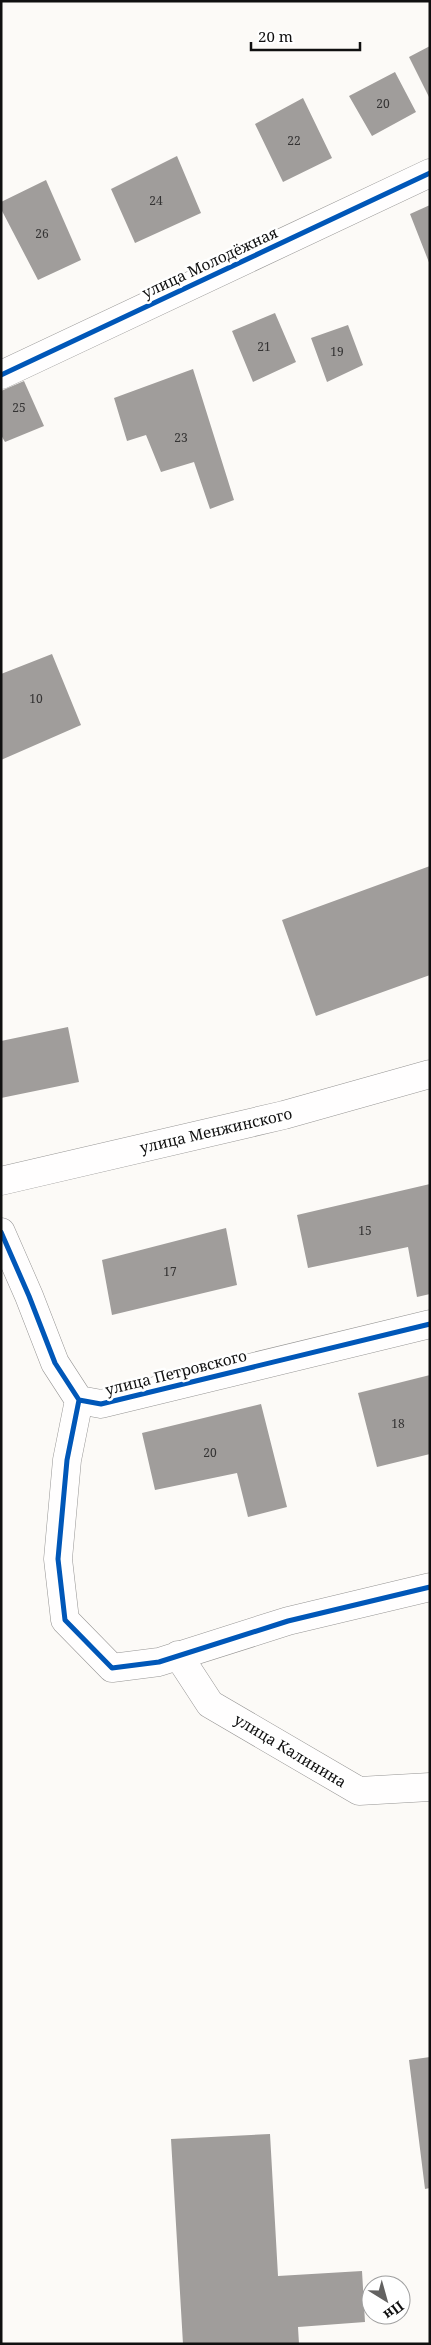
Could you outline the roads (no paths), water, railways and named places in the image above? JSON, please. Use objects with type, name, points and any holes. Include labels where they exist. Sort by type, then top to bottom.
[{"type":"street","name":"улица Молодёжная","points":[[1,375],[430,173]]},
{"type":"street","name":"улица Менжинского","points":[[1,1181],[284,1115],[430,1074]]},
{"type":"street","points":[[1,1232],[55,1363],[79,1400],[66,1460],[58,1559],[65,1620],[112,1668],[159,1662],[288,1621],[430,1587]]},
{"type":"street","name":"улица Петровского","points":[[79,1400],[101,1404],[430,1324]]},
{"type":"street","name":"улица Калинина","points":[[178,1656],[210,1704],[359,1791],[430,1787]]}]
